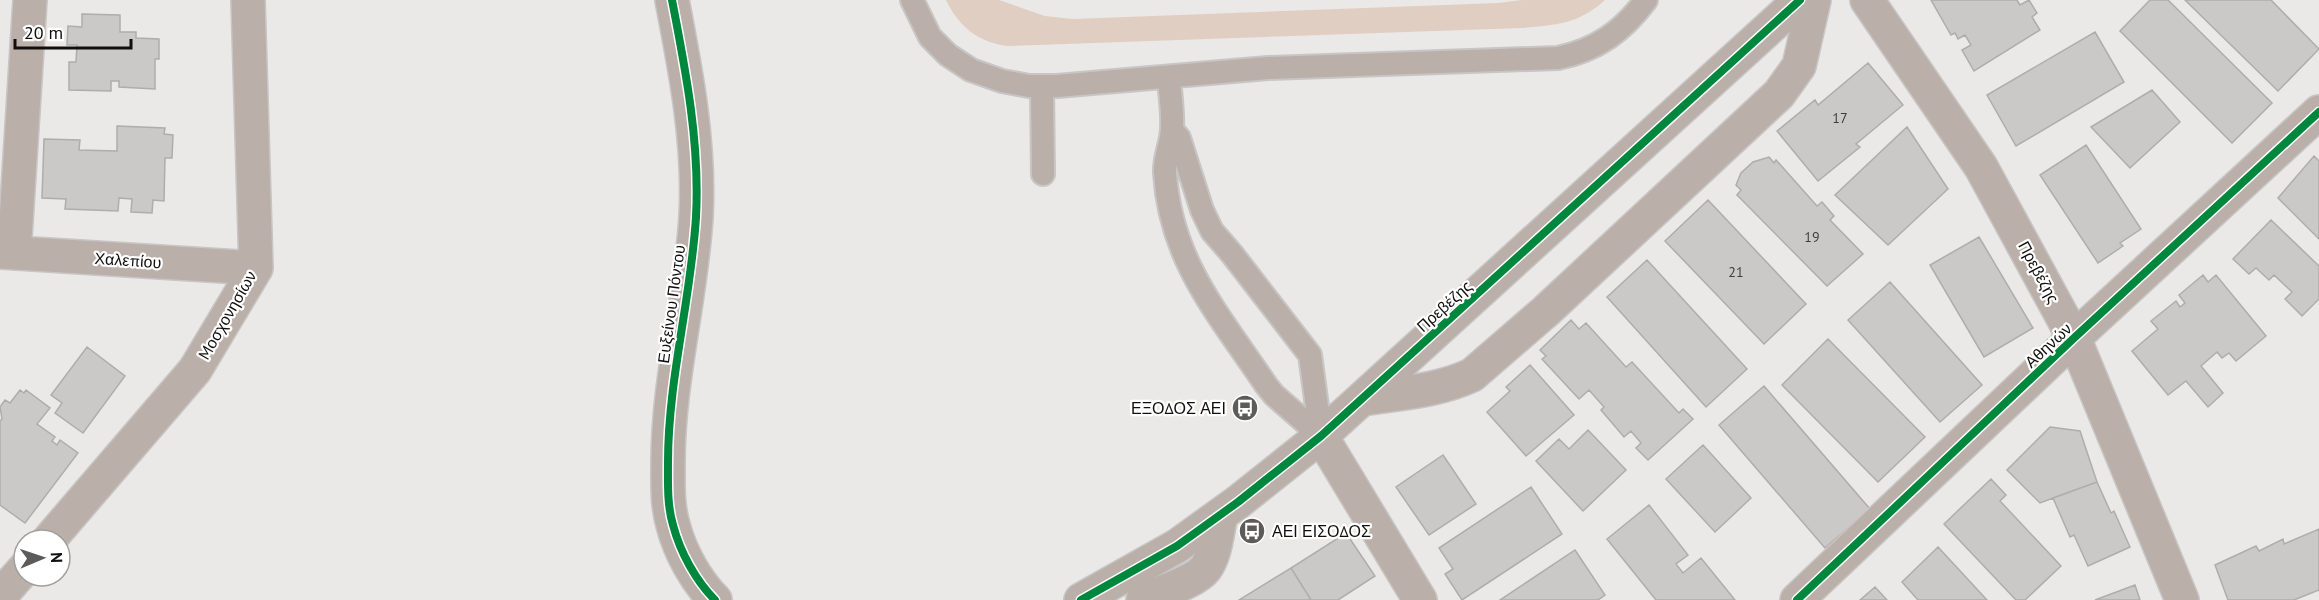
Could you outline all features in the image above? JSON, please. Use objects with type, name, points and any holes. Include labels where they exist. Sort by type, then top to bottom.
[{"type":"street","points":[[7,253],[30,0]]},
{"type":"street","name":"Mοσχονησίων","points":[[60,528],[195,370],[256,268],[248,0]]},
{"type":"street","name":"Ευξείνου Πόντου","points":[[672,0],[691,105],[696,159],[696,217],[668,438],[668,492],[673,526],[686,558],[703,589],[715,600]]},
{"type":"street","name":"Πρεβέζης","points":[[1081,600],[1177,546],[1221,515],[1321,436],[1800,0]]},
{"type":"street","points":[[1363,399],[1423,390],[1460,381],[1472,375],[1546,311],[1779,94],[1800,66],[1814,0]]},
{"type":"street","name":"Πρεβέζης","points":[[1867,0],[1981,167],[2074,338],[2182,600]]},
{"type":"street","name":"Αθηνών","points":[[1797,600],[2074,338],[2319,112]]},
{"type":"street","name":"Χαλεπίου","points":[[7,253],[256,268]]},
{"type":"street","points":[[1321,436],[1420,600]]},
{"type":"street","points":[[1143,600],[1205,569],[1214,546],[1221,515]]},
{"type":"lane","points":[[912,0],[930,37],[948,56],[971,70],[1002,81],[1042,86],[1169,78],[1268,68],[1558,58],[1586,50],[1608,39],[1634,17],[1647,0]]},
{"type":"lane","points":[[1169,78],[1172,130],[1166,153],[1165,172],[1170,214],[1186,262],[1200,289],[1266,385],[1274,395],[1321,436]]},
{"type":"lane","points":[[1042,86],[1042,174]]},
{"type":"lane","points":[[1172,130],[1179,138],[1202,210],[1212,231],[1310,356],[1321,436]]},
{"type":"shaded area","points":[[946,0],[999,0],[1045,16],[1073,19],[1498,3],[1522,0],[1605,0],[1576,19],[1522,28],[1008,46],[988,41],[971,32],[957,18]]},
{"type":"building","points":[[1931,0],[2017,0],[2020,5],[2029,0],[2037,13],[2032,17],[2040,30],[1974,71],[1962,50],[1971,45],[1965,35],[1958,39],[1955,33],[1951,35]]},
{"type":"building","points":[[2150,0],[2168,0],[2272,103],[2232,143],[2120,31]]},
{"type":"building","points":[[2185,0],[2271,0],[2319,49],[2278,91]]},
{"type":"building","points":[[82,14],[120,15],[120,32],[136,32],[136,38],[159,39],[159,59],[155,59],[155,89],[119,87],[119,81],[111,81],[111,91],[69,90],[69,62],[76,62],[77,45],[67,45],[68,26],[82,27]]},
{"type":"building","points":[[2095,32],[2124,82],[2016,146],[1987,95]]},
{"type":"building","points":[[1868,63],[1903,105],[1856,144],[1860,147],[1818,181],[1777,131],[1815,100],[1818,105]]},
{"type":"building","points":[[2152,90],[2180,122],[2130,168],[2091,127]]},
{"type":"building","points":[[117,126],[165,128],[164,134],[173,135],[172,158],[165,158],[164,201],[153,200],[152,213],[131,212],[132,199],[119,198],[118,211],[65,209],[66,199],[42,198],[44,139],[80,140],[79,150],[117,151]]},
{"type":"building","points":[[1907,127],[1948,189],[1888,245],[1835,195]]},
{"type":"building","points":[[2086,145],[2141,229],[2120,243],[2123,246],[2098,263],[2040,175]]},
{"type":"building","points":[[2314,156],[2319,161],[2319,239],[2278,198]]},
{"type":"building","points":[[1769,157],[1774,163],[1776,160],[1817,206],[1822,202],[1834,216],[1830,220],[1863,254],[1827,286],[1737,195],[1741,190],[1736,185],[1741,173],[1753,162]]},
{"type":"building","points":[[1708,200],[1806,304],[1764,344],[1665,241]]},
{"type":"building","points":[[2271,220],[2319,266],[2319,299],[2302,316],[2285,299],[2292,292],[2274,275],[2269,280],[2256,268],[2249,274],[2233,259]]},
{"type":"building","points":[[1979,237],[2033,328],[1984,357],[1930,265]]},
{"type":"building","points":[[1647,260],[1747,369],[1706,407],[1607,297]]},
{"type":"building","points":[[2203,275],[2208,282],[2216,275],[2266,336],[2236,361],[2229,353],[2222,358],[2217,352],[2201,366],[2223,393],[2208,407],[2186,381],[2168,395],[2132,351],[2158,329],[2151,321],[2176,301],[2180,307],[2185,303],[2179,295]]},
{"type":"building","points":[[1890,282],[1982,385],[1940,422],[1848,320]]},
{"type":"building","points":[[1571,320],[1579,329],[1586,323],[1626,367],[1632,362],[1679,413],[1683,409],[1693,419],[1648,460],[1636,448],[1641,443],[1631,431],[1624,437],[1601,410],[1604,407],[1589,390],[1579,399],[1542,359],[1546,356],[1540,350]]},
{"type":"building","points":[[1828,339],[1925,437],[1878,482],[1782,385]]},
{"type":"building","points":[[87,347],[125,376],[83,433],[55,413],[62,403],[51,395]]},
{"type":"building","points":[[1530,365],[1574,415],[1526,456],[1487,412],[1510,391],[1506,387]]},
{"type":"building","points":[[1764,386],[1870,509],[1825,548],[1719,425]]},
{"type":"building","points":[[20,390],[24,393],[26,390],[50,408],[37,424],[55,437],[52,441],[57,445],[60,440],[78,453],[25,523],[0,505],[0,421],[2,419],[0,407],[5,400],[10,403]]},
{"type":"building","points":[[2050,427],[2080,431],[2097,482],[2040,503],[2007,470]]},
{"type":"building","points":[[1588,430],[1626,470],[1583,511],[1536,461],[1559,439],[1569,449]]},
{"type":"building","points":[[1703,445],[1751,498],[1715,532],[1666,479]]},
{"type":"building","points":[[1443,455],[1476,504],[1429,535],[1396,487]]},
{"type":"building","points":[[1991,479],[2006,495],[2000,501],[2061,566],[2025,600],[2016,600],[1944,524]]},
{"type":"building","points":[[2097,482],[2111,513],[2114,511],[2130,547],[2088,566],[2074,535],[2070,537],[2053,498]]},
{"type":"building","points":[[1531,487],[1562,534],[1462,600],[1445,574],[1453,569],[1439,548]]},
{"type":"building","points":[[1649,505],[1688,555],[1676,564],[1683,573],[1701,558],[1735,600],[1656,600],[1607,539]]},
{"type":"building","points":[[2319,529],[2319,590],[2294,600],[2228,600],[2215,565],[2256,546],[2259,551],[2283,539],[2284,544]]},
{"type":"building","points":[[1346,533],[1375,576],[1338,600],[1311,600],[1291,568]]},
{"type":"building","points":[[1938,547],[1987,600],[1918,600],[1902,582]]},
{"type":"building","points":[[1575,550],[1605,595],[1598,600],[1500,600]]},
{"type":"building","points":[[1291,568],[1311,600],[1239,600]]},
{"type":"building","points":[[2135,585],[2140,600],[2095,600]]},
{"type":"building","points":[[1875,587],[1887,600],[1860,600]]},
{"type":"cycle path","points":[[672,0],[691,108],[697,190],[690,278],[669,431],[669,502],[673,525],[684,556],[701,584],[715,600]]},
{"type":"cycle path","points":[[1081,600],[1177,546],[1238,502],[1321,436],[1800,0]]},
{"type":"cycle path","points":[[1797,600],[2074,338],[2319,112]]},
{"type":"place","name":"ΕΞΟΔΟΣ ΑΕΙ","points":[[1245,408]]},
{"type":"place","name":"ΑΕΙ ΕΙΣΟΔΟΣ","points":[[1252,531]]}]
